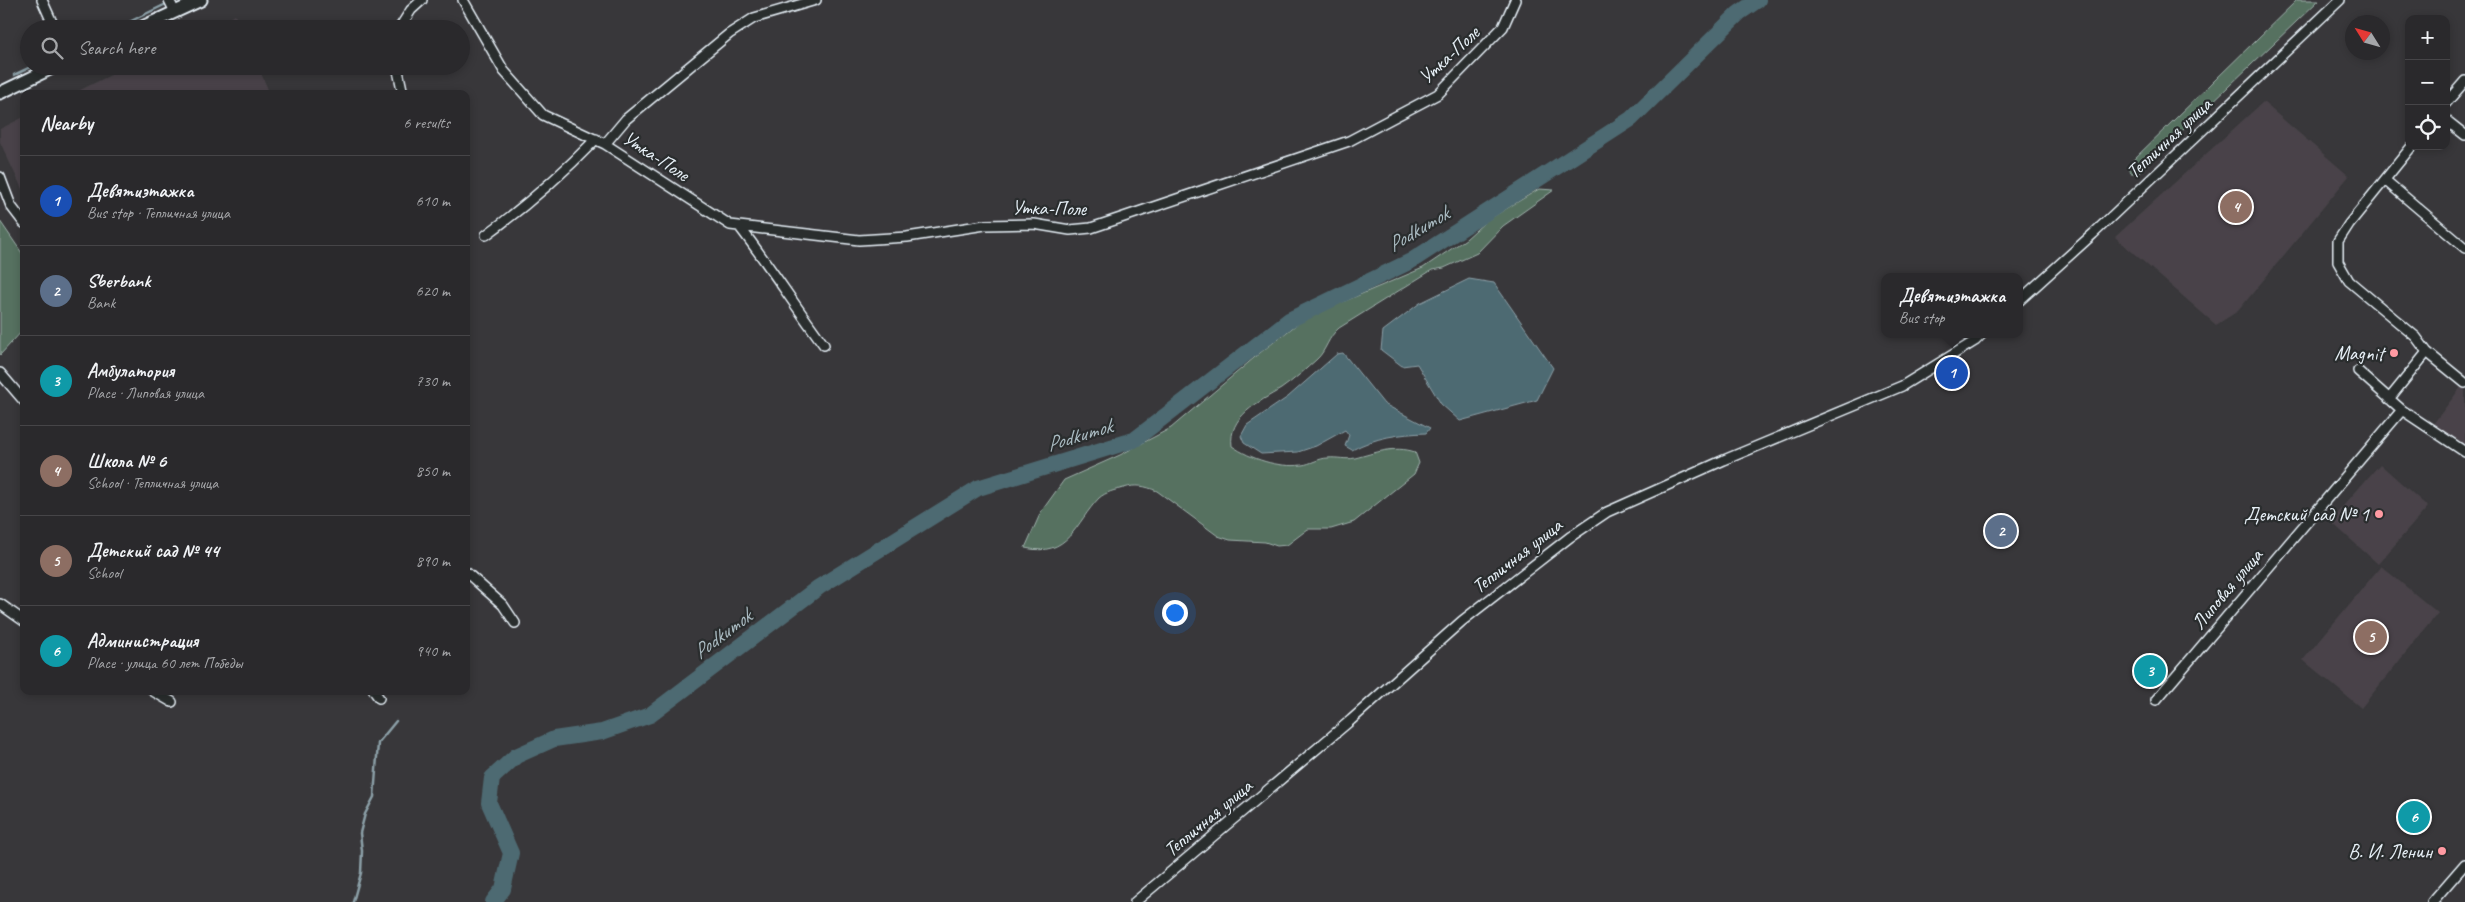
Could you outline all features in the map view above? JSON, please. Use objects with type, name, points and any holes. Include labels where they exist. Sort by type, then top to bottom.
[{"type":"main road","points":[[157,20],[202,0]]},
{"type":"main road","points":[[0,93],[37,75]]},
{"type":"street","points":[[42,0],[51,20]]},
{"type":"street","points":[[169,0],[174,12]]},
{"type":"street","points":[[405,20],[411,10],[422,0]]},
{"type":"street","name":"Утка-Поле","points":[[463,0],[504,71],[543,114],[601,141],[730,224],[859,240],[907,237],[985,225],[1034,224],[1070,230],[1092,228],[1349,141],[1438,94],[1503,27],[1516,0]]},
{"type":"street","points":[[486,235],[516,214],[626,119],[729,34],[754,18],[816,0]]},
{"type":"street","name":"Тепличная улица","points":[[2023,297],[2107,221],[2340,0]]},
{"type":"street","points":[[399,75],[402,90]]},
{"type":"street","points":[[2450,98],[2465,81]]},
{"type":"street","points":[[2450,123],[2465,135]]},
{"type":"street","points":[[2409,150],[2386,181],[2349,224],[2338,241],[2338,262],[2349,281],[2416,337],[2426,352],[2465,383]]},
{"type":"street","points":[[0,177],[11,206],[20,218]]},
{"type":"street","points":[[2386,181],[2465,248]]},
{"type":"street","points":[[739,226],[774,270],[795,306],[824,345]]},
{"type":"street","name":"Тепличная улица","points":[[1135,902],[1351,720],[1462,621],[1570,537],[1607,512],[1724,460],[1902,386],[1978,338]]},
{"type":"street","points":[[2389,399],[2426,352]]},
{"type":"street","points":[[2358,371],[2402,410],[2465,452]]},
{"type":"street","points":[[0,373],[20,396]]},
{"type":"street","name":"Липовая улица","points":[[2156,700],[2402,410]]},
{"type":"street","points":[[470,576],[503,606],[515,623]]},
{"type":"street","points":[[0,604],[20,618]]},
{"type":"street","points":[[160,695],[172,702]]},
{"type":"street","points":[[2432,902],[2465,864]]},
{"type":"shaded area","points":[[235,15],[238,20],[225,20]]},
{"type":"shaded area","points":[[111,75],[262,75],[268,90],[80,90]]},
{"type":"shaded area","points":[[2263,102],[2349,176],[2238,311],[2216,325],[2115,237]]},
{"type":"shaded area","points":[[20,119],[20,184],[0,142],[0,129]]},
{"type":"shaded area","points":[[2461,387],[2465,389],[2465,452],[2430,428]]},
{"type":"shaded area","name":"Детский сад № 1","points":[[2380,464],[2428,507],[2378,564],[2330,521]]},
{"type":"shaded area","points":[[2381,566],[2438,613],[2361,708],[2303,660]]},
{"type":"green space","points":[[2297,0],[2319,0],[2138,173],[2131,173],[2129,168],[2132,161]]},
{"type":"green space","points":[[1539,189],[1554,190],[1503,226],[1477,253],[1444,268],[1432,270],[1339,328],[1317,359],[1286,386],[1247,411],[1235,426],[1232,435],[1232,446],[1256,459],[1274,464],[1302,465],[1325,458],[1352,459],[1377,452],[1400,449],[1415,452],[1419,463],[1414,474],[1354,522],[1331,529],[1308,529],[1287,545],[1277,546],[1265,542],[1230,540],[1218,536],[1157,491],[1133,486],[1105,494],[1099,498],[1070,536],[1061,543],[1052,548],[1040,550],[1025,548],[1041,512],[1064,480],[1120,455],[1171,428],[1261,352],[1305,318],[1423,268],[1466,239],[1486,221]]},
{"type":"green space","points":[[0,221],[20,250],[20,333],[0,355]]},
{"type":"water","points":[[1469,279],[1494,283],[1553,368],[1537,400],[1460,421],[1441,404],[1417,364],[1402,366],[1381,350],[1383,331],[1420,303]]},
{"type":"water","points":[[1343,353],[1384,404],[1430,428],[1426,433],[1388,437],[1352,450],[1345,446],[1349,435],[1345,430],[1316,446],[1298,452],[1261,454],[1244,443],[1241,436],[1247,425],[1288,397],[1337,354]]},
{"type":"waterway","name":"Podkumok","points":[[493,902],[503,889],[511,853],[489,803],[492,778],[516,756],[554,739],[602,732],[650,715],[819,587],[978,488],[1134,440],[1289,320],[1411,261],[1631,119],[1739,13],[1758,0]]},
{"type":"waterway","points":[[133,20],[164,5]]},
{"type":"waterway","points":[[14,75],[20,72]]},
{"type":"waterway","points":[[353,902],[361,873],[362,851],[360,833],[365,814],[374,797],[378,743],[396,721]]},
{"type":"place","name":"Школа № 6","points":[[2236,207]]},
{"type":"place","name":"Magnit","points":[[2394,353]]},
{"type":"place","name":"Девятиэтажка","points":[[1952,373]]},
{"type":"place","name":"Детский сад № 1","points":[[2379,514]]},
{"type":"place","name":"Sberbank","points":[[2001,531]]},
{"type":"place","name":"Детский сад № 44","points":[[2371,637]]},
{"type":"place","name":"Амбулатория","points":[[2150,671]]},
{"type":"place","name":"Администрация","points":[[2414,817]]},
{"type":"place","name":"В. И. Ленин","points":[[2442,851]]}]
